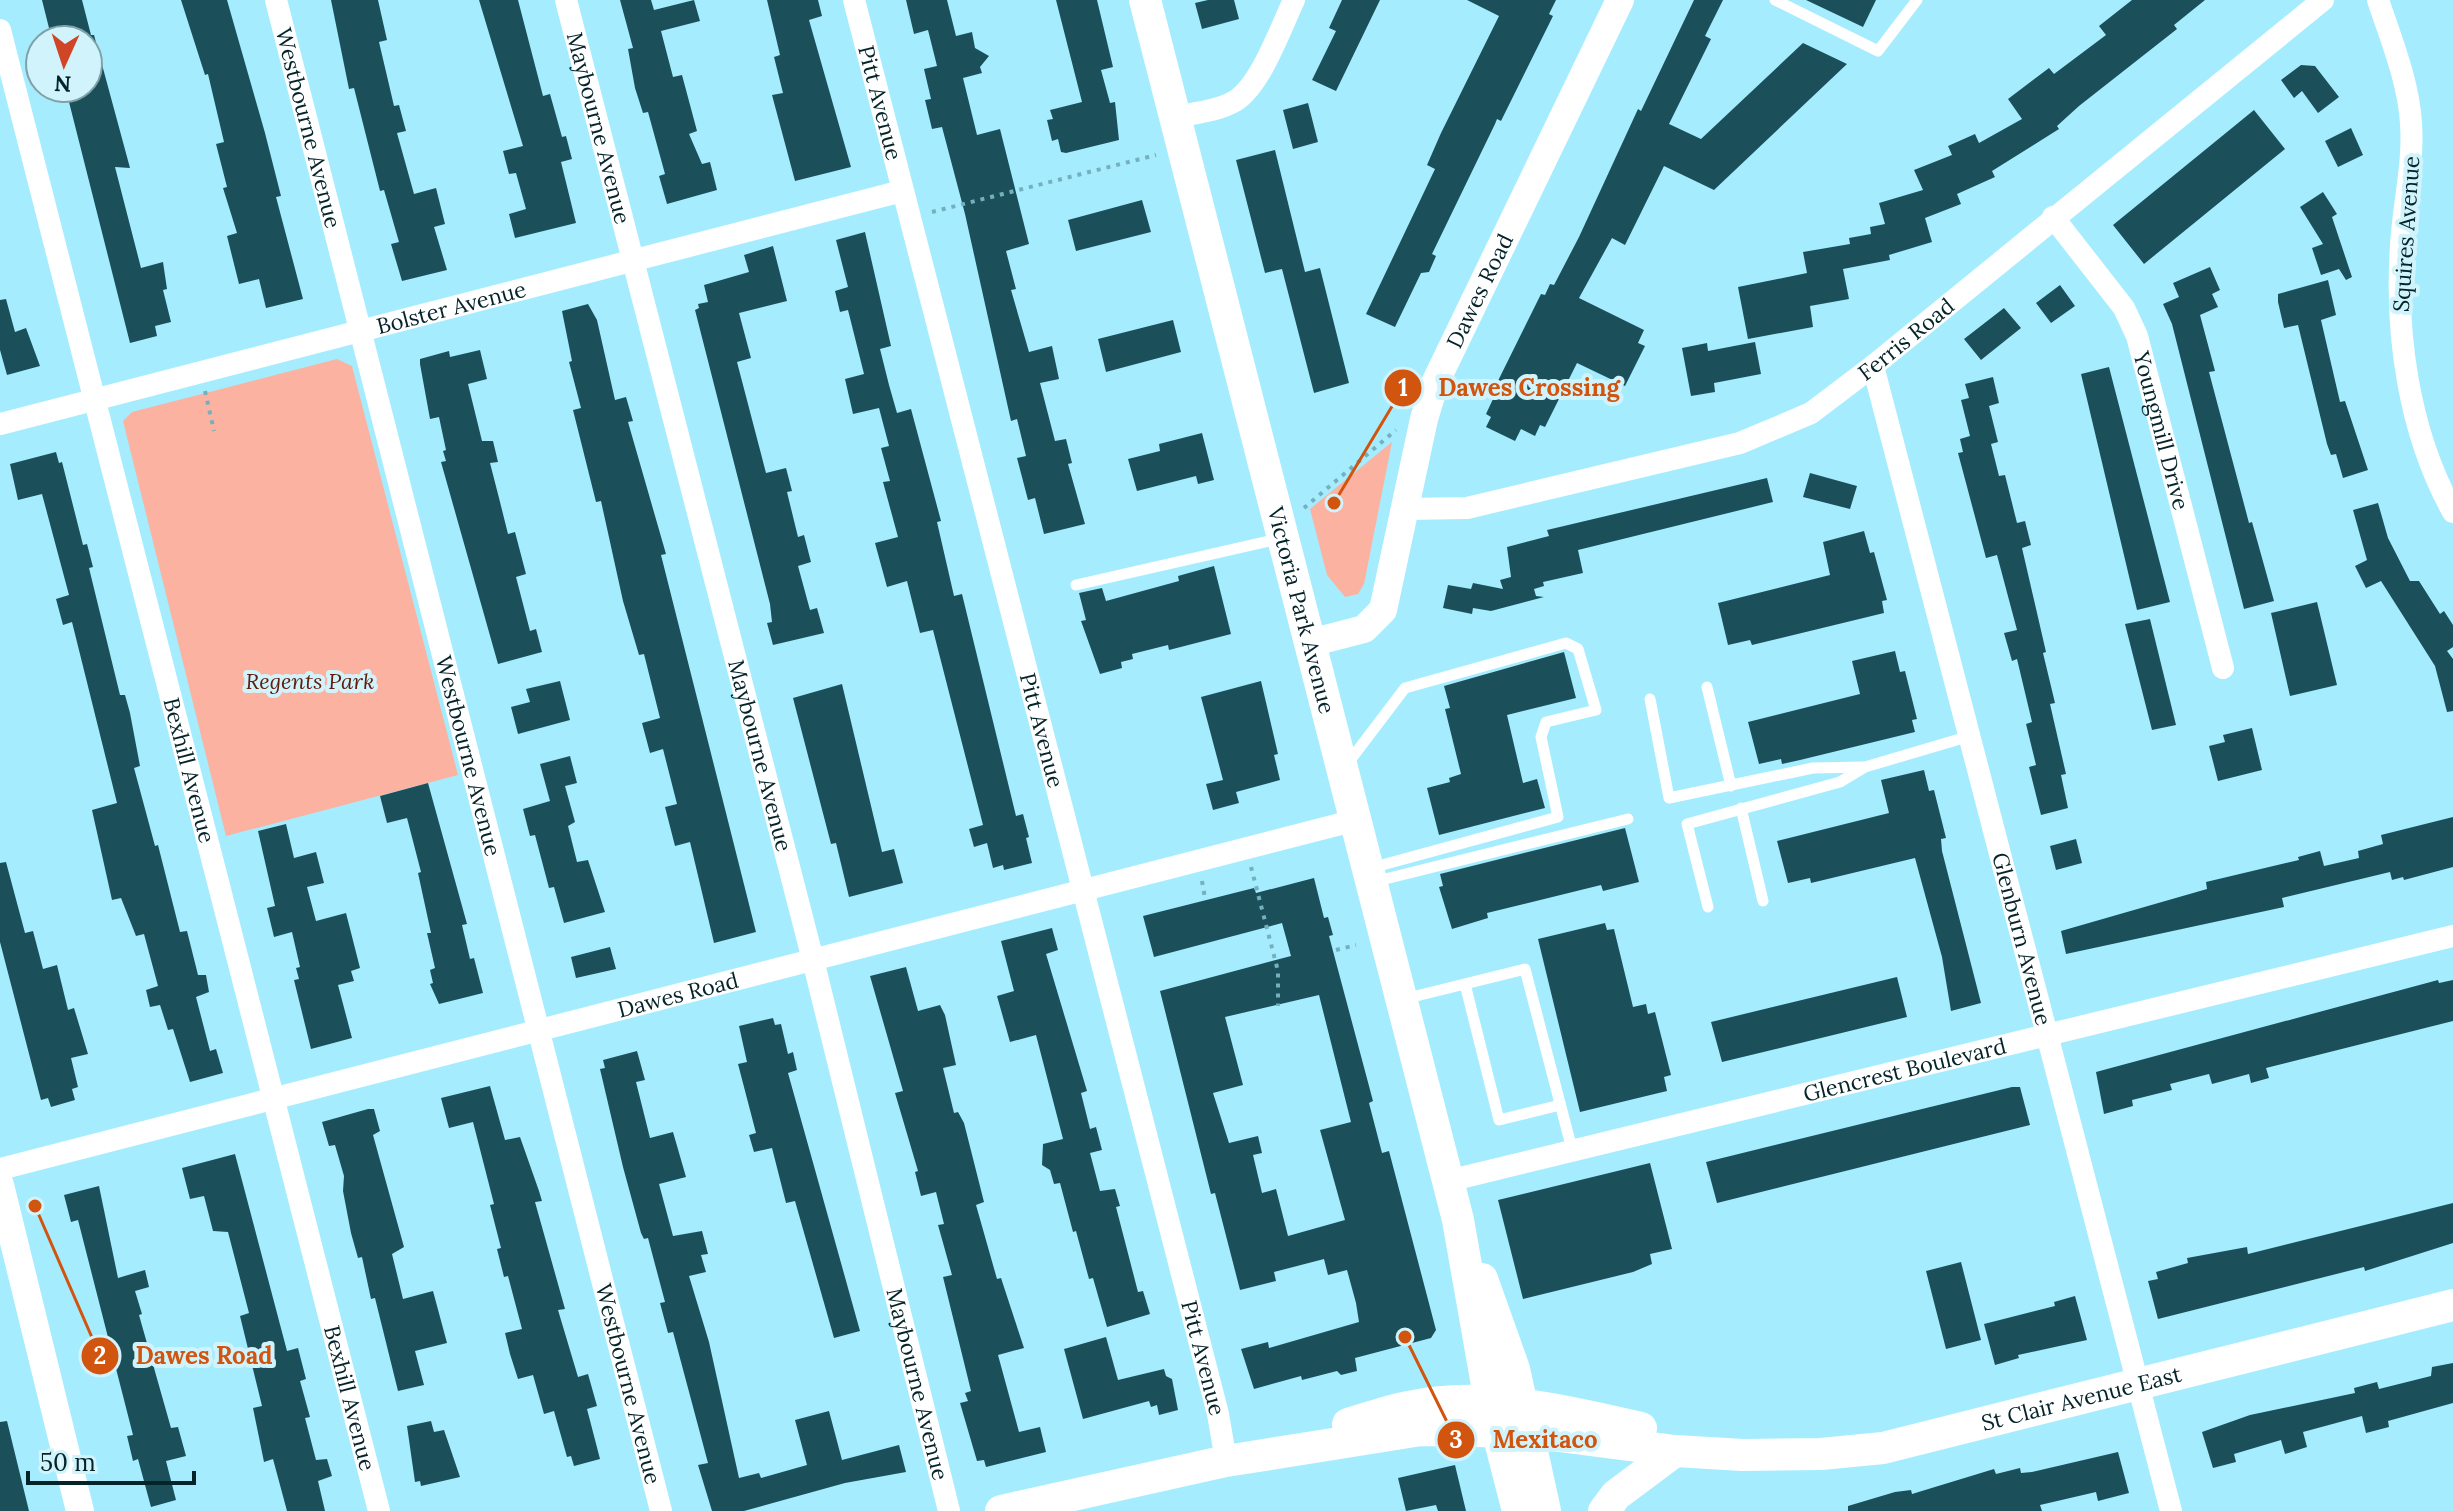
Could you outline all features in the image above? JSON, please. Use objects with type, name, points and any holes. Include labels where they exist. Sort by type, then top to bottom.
[{"type":"main road","name":"Victoria Park Avenue","points":[[1145,0],[1458,1220],[1494,1308],[1518,1511]]},
{"type":"main road","name":"St Clair Avenue East","points":[[1001,1511],[1226,1461],[1509,1417],[1690,1450],[1743,1455],[1883,1448],[2453,1305]]},
{"type":"main road","name":"Victoria Park Avenue","points":[[1509,1417],[1545,1511]]},
{"type":"main road","points":[[1604,1511],[1616,1495],[1690,1450]]},
{"type":"street","name":"Westbourne Avenue","points":[[276,0],[661,1511]]},
{"type":"street","name":"Maybourne Avenue","points":[[566,0],[813,960],[949,1511]]},
{"type":"street","name":"Pitt Avenue","points":[[854,0],[1218,1414],[1226,1461]]},
{"type":"street","points":[[1175,117],[1209,110],[1242,96],[1262,65],[1294,0]]},
{"type":"street","name":"Dawes Road","points":[[1310,643],[1360,630],[1381,614],[1390,592],[1424,419],[1435,383],[1620,0]]},
{"type":"street","name":"Ferris Road","points":[[1405,509],[1467,508],[1740,443],[1811,413],[2323,0]]},
{"type":"street","name":"Squires Avenue","points":[[2378,0],[2411,119],[2412,152],[2401,246],[2399,317],[2412,397],[2427,453],[2453,512]]},
{"type":"street","name":"Bexhill Avenue","points":[[0,30],[271,1100],[379,1511]]},
{"type":"street","name":"Bolster Avenue","points":[[0,424],[902,191]]},
{"type":"street","name":"Youngmill Drive","points":[[2053,217],[2124,308],[2137,336],[2223,668]]},
{"type":"street","name":"Glenburn Avenue","points":[[1873,366],[2171,1511]]},
{"type":"street","name":"Dawes Road","points":[[0,1169],[1356,820]]},
{"type":"street","name":"Glencrest Boulevard","points":[[1448,1181],[1573,1153],[2453,936]]},
{"type":"street","points":[[0,1185],[80,1511]]},
{"type":"lane","points":[[1775,0],[1878,51],[1917,0]]},
{"type":"lane","points":[[1076,585],[1283,538]]},
{"type":"lane","points":[[1343,770],[1405,688],[1566,643],[1578,649],[1596,710],[1546,722],[1541,737],[1558,817],[1370,875]]},
{"type":"lane","points":[[1707,687],[1731,786]]},
{"type":"lane","points":[[1650,699],[1669,798],[1813,768],[1865,767]]},
{"type":"lane","points":[[1708,907],[1687,824],[1840,782],[1865,767],[1970,736]]},
{"type":"lane","points":[[1741,808],[1763,901]]},
{"type":"lane","points":[[1370,875],[1628,819]]},
{"type":"lane","points":[[1402,1000],[1525,969],[1573,1153]]},
{"type":"lane","points":[[1465,984],[1499,1120],[1560,1105]]},
{"type":"path","points":[[910,218],[1156,155]]},
{"type":"path","points":[[200,371],[214,431]]},
{"type":"path","points":[[1304,508],[1396,430]]},
{"type":"path","points":[[1246,849],[1278,971],[1278,1006]]},
{"type":"path","points":[[1336,950],[1356,945]]},
{"type":"green space","name":"Regents Park","points":[[337,359],[352,366],[458,775],[226,836],[123,421],[132,412]]},
{"type":"green space","points":[[1392,442],[1364,584],[1358,594],[1345,597],[1327,575],[1310,509]]},
{"type":"building","points":[[42,0],[82,0],[88,24],[48,24]]},
{"type":"building","points":[[181,0],[227,0],[265,133],[281,196],[276,197],[303,299],[266,308],[259,279],[239,284],[227,236],[237,233],[223,188],[227,187],[216,144],[224,142],[208,74],[205,75]]},
{"type":"building","points":[[331,0],[378,0],[387,40],[379,42],[394,106],[399,105],[406,131],[397,133],[414,194],[436,188],[445,224],[434,227],[447,270],[402,281],[391,244],[399,242],[384,190],[380,191],[354,88],[349,89]]},
{"type":"building","points":[[479,0],[518,0],[543,96],[550,94],[562,137],[566,136],[572,159],[561,162],[576,223],[515,238],[509,214],[526,209],[516,173],[509,174],[503,151],[523,146]]},
{"type":"building","points":[[620,0],[651,0],[654,10],[694,0],[700,21],[661,31],[673,77],[682,75],[697,131],[689,134],[702,164],[710,162],[717,190],[667,204],[659,176],[665,174],[648,112],[643,113],[635,88],[628,49],[633,48]]},
{"type":"building","points":[[767,0],[818,0],[822,16],[809,20],[851,167],[795,181],[772,95],[783,93],[774,57],[780,55]]},
{"type":"building","points":[[906,0],[947,0],[956,36],[972,32],[975,48],[989,56],[980,67],[982,73],[963,78],[977,135],[1000,129],[1029,244],[1006,251],[1016,289],[1011,290],[1029,352],[1052,346],[1059,379],[1040,383],[1055,441],[1066,439],[1072,463],[1068,464],[1085,524],[1044,534],[1035,498],[1028,500],[1017,458],[1026,456],[1017,419],[1011,421],[965,214],[942,127],[932,129],[925,100],[931,99],[924,69],[937,66],[928,30],[914,34]]},
{"type":"building","points":[[1056,0],[1097,0],[1113,67],[1101,70],[1110,103],[1115,102],[1119,140],[1066,153],[1061,152],[1058,139],[1052,141],[1047,120],[1053,119],[1050,110],[1082,102]]},
{"type":"building","points":[[1234,0],[1239,19],[1202,29],[1195,3]]},
{"type":"building","points":[[1342,0],[1380,0],[1336,91],[1312,80],[1336,31],[1329,28]]},
{"type":"building","points":[[1467,0],[1556,0],[1549,14],[1553,16],[1501,121],[1497,119],[1432,254],[1436,256],[1429,272],[1421,273],[1395,327],[1366,314],[1435,169],[1427,165],[1441,133],[1499,16]]},
{"type":"building","points":[[1694,0],[1723,0],[1705,36],[1711,39],[1669,124],[1701,139],[1803,43],[1847,64],[1714,190],[1664,166],[1625,245],[1612,238],[1579,298],[1644,330],[1638,343],[1645,346],[1625,386],[1577,363],[1545,427],[1540,425],[1535,436],[1521,429],[1515,441],[1486,427],[1491,417],[1486,414],[1493,399],[1490,397],[1541,294],[1545,295],[1550,284],[1554,285],[1579,237],[1638,109],[1641,111]]},
{"type":"building","points":[[1806,0],[1876,0],[1863,27]]},
{"type":"building","points":[[2132,0],[2205,0],[2174,25],[2177,29],[2079,106],[2057,126],[2059,129],[1992,171],[1995,177],[1957,194],[1961,204],[1925,218],[1932,242],[1889,255],[1890,260],[1843,269],[1849,299],[1810,306],[1813,327],[1748,339],[1738,287],[1807,273],[1803,252],[1850,244],[1849,238],[1871,234],[1870,227],[1885,224],[1879,203],[1923,190],[1914,170],[1952,155],[1948,146],[1975,134],[1979,143],[2022,119],[2008,99],[2049,68],[2054,74],[2106,35],[2099,26]]},
{"type":"building","points":[[2301,65],[2315,66],[2339,97],[2318,113],[2302,91],[2294,98],[2281,80]]},
{"type":"building","points":[[104,72],[130,168],[115,167],[141,268],[163,262],[167,289],[163,290],[171,322],[155,326],[157,336],[130,343],[70,104],[104,104]]},
{"type":"building","points":[[1308,103],[1318,142],[1293,149],[1283,110]]},
{"type":"building","points":[[2254,110],[2285,149],[2144,264],[2113,225]]},
{"type":"building","points":[[2351,128],[2363,155],[2338,167],[2325,141]]},
{"type":"building","points":[[1275,150],[1305,272],[1320,268],[1349,383],[1314,393],[1282,269],[1265,273],[1236,160]]},
{"type":"building","points":[[2323,192],[2337,214],[2332,217],[2352,277],[2346,280],[2339,269],[2321,275],[2312,248],[2323,244],[2300,207]]},
{"type":"building","points":[[1142,200],[1151,232],[1076,251],[1068,220]]},
{"type":"building","points":[[865,232],[891,346],[880,349],[889,385],[897,413],[911,409],[941,521],[937,522],[954,596],[962,594],[1016,816],[1023,814],[1029,837],[1026,838],[1032,863],[1004,870],[1003,865],[993,868],[987,843],[974,847],[969,829],[983,825],[933,630],[920,633],[907,581],[887,587],[875,543],[898,537],[883,482],[890,481],[881,448],[889,446],[879,408],[853,414],[845,379],[864,374],[848,310],[840,312],[835,291],[848,287],[836,240]]},
{"type":"building","points":[[773,246],[787,301],[739,313],[751,358],[737,362],[766,473],[786,468],[792,491],[787,492],[798,537],[804,535],[811,562],[798,566],[810,610],[817,608],[824,633],[773,645],[767,623],[772,622],[770,604],[695,310],[699,308],[698,304],[708,302],[704,285],[749,272],[744,255]]},
{"type":"building","points":[[2210,267],[2220,290],[2212,294],[2218,307],[2200,315],[2215,371],[2209,372],[2249,523],[2252,522],[2274,601],[2244,609],[2172,324],[2163,304],[2179,297],[2173,283]]},
{"type":"building","points":[[2328,280],[2336,315],[2321,320],[2340,402],[2345,401],[2368,470],[2343,478],[2336,454],[2331,455],[2327,444],[2298,325],[2284,328],[2278,302],[2278,294]]},
{"type":"building","points":[[2060,285],[2075,306],[2051,323],[2036,303]]},
{"type":"building","points":[[6,299],[15,332],[26,328],[40,366],[7,375],[0,350],[0,300]]},
{"type":"building","points":[[588,304],[597,320],[615,400],[626,397],[633,421],[628,422],[666,554],[661,555],[756,932],[714,943],[690,842],[675,846],[665,807],[677,804],[663,749],[650,753],[642,723],[660,718],[644,654],[639,655],[623,601],[601,501],[596,502],[573,410],[581,408],[569,362],[572,361],[562,311]]},
{"type":"building","points":[[2004,308],[2021,328],[1981,360],[1964,339]]},
{"type":"building","points":[[1173,320],[1181,352],[1106,372],[1098,339]]},
{"type":"building","points":[[1755,342],[1761,374],[1714,383],[1715,392],[1691,396],[1682,348],[1707,343],[1708,351]]},
{"type":"building","points":[[480,350],[487,379],[468,384],[482,441],[493,441],[498,462],[490,463],[508,534],[515,532],[526,574],[516,577],[530,631],[536,629],[542,652],[498,664],[441,462],[446,461],[443,451],[446,450],[439,417],[430,419],[420,364],[420,359],[449,351],[450,357]]},
{"type":"building","points":[[2109,367],[2170,602],[2137,610],[2081,374]]},
{"type":"building","points":[[1993,377],[1999,403],[1989,406],[1998,442],[1991,444],[1999,476],[2005,475],[2017,523],[2025,521],[2031,545],[2022,548],[2046,652],[2043,653],[2055,703],[2050,704],[2066,774],[2061,775],[2068,808],[2041,815],[2029,767],[2036,765],[2026,724],[2032,722],[2017,659],[2012,661],[2004,633],[2017,630],[1997,555],[1986,558],[1958,453],[1963,452],[1960,439],[1970,436],[1961,400],[1969,398],[1965,384]]},
{"type":"building","points":[[1202,433],[1214,480],[1198,484],[1196,476],[1137,491],[1128,459],[1160,451],[1159,444]]},
{"type":"building","points":[[56,452],[59,463],[62,462],[83,545],[87,544],[93,567],[89,568],[120,695],[125,695],[130,713],[140,766],[134,768],[155,846],[158,845],[180,932],[187,931],[198,975],[206,975],[209,992],[196,997],[210,1051],[216,1049],[223,1073],[190,1082],[173,1029],[168,1030],[160,1005],[150,1007],[146,990],[158,986],[144,934],[136,936],[121,898],[112,900],[92,810],[117,803],[72,622],[63,625],[56,599],[69,595],[42,494],[18,500],[10,464]]},
{"type":"building","points":[[1810,473],[1857,486],[1850,509],[1803,497]]},
{"type":"building","points":[[1767,478],[1773,502],[1578,550],[1583,573],[1543,582],[1544,586],[1534,589],[1536,596],[1544,597],[1491,611],[1473,608],[1472,614],[1443,608],[1448,585],[1471,589],[1473,583],[1503,589],[1500,580],[1511,577],[1507,547],[1549,536],[1547,530]]},
{"type":"building","points":[[2378,503],[2388,538],[2410,581],[2419,581],[2440,614],[2444,611],[2453,625],[2453,647],[2447,651],[2453,659],[2453,711],[2447,712],[2435,666],[2381,581],[2366,588],[2355,566],[2367,560],[2353,510]]},
{"type":"building","points":[[1864,531],[1870,553],[1874,552],[1887,600],[1882,601],[1884,613],[1752,645],[1750,640],[1728,645],[1718,603],[1830,575],[1823,542]]},
{"type":"building","points":[[1214,566],[1231,634],[1169,650],[1168,645],[1132,654],[1133,659],[1121,662],[1122,668],[1100,674],[1081,621],[1086,620],[1079,593],[1102,588],[1106,601],[1179,581],[1178,576]]},
{"type":"building","points":[[2317,602],[2337,685],[2290,696],[2271,613]]},
{"type":"building","points":[[2150,619],[2176,725],[2152,730],[2125,624]]},
{"type":"building","points":[[1895,651],[1900,672],[1905,671],[1917,719],[1912,720],[1915,732],[1782,764],[1781,759],[1759,764],[1748,722],[1860,694],[1852,661]]},
{"type":"building","points":[[1564,652],[1576,698],[1507,715],[1523,783],[1537,779],[1545,808],[1439,835],[1427,788],[1450,782],[1449,778],[1461,774],[1445,709],[1450,708],[1444,686]]},
{"type":"building","points":[[560,681],[570,720],[518,734],[511,707],[530,702],[526,689]]},
{"type":"building","points":[[1261,681],[1278,754],[1274,755],[1280,780],[1236,792],[1239,803],[1213,810],[1206,784],[1223,780],[1201,697]]},
{"type":"building","points":[[842,684],[882,852],[894,849],[903,883],[849,897],[836,843],[831,844],[793,698]]},
{"type":"building","points":[[2252,728],[2262,770],[2218,781],[2209,746],[2225,742],[2223,735]]},
{"type":"building","points":[[570,756],[577,783],[565,786],[575,822],[568,826],[577,862],[588,860],[605,912],[564,923],[554,887],[549,888],[535,835],[530,836],[523,809],[550,801],[540,764]]},
{"type":"building","points":[[1924,770],[1929,791],[1934,790],[1946,838],[1941,839],[1942,851],[1981,1003],[1951,1011],[1942,957],[1915,858],[1811,883],[1810,878],[1788,883],[1777,841],[1889,813],[1881,780]]},
{"type":"building","points":[[428,783],[467,924],[462,925],[470,959],[474,958],[483,993],[439,1004],[430,984],[433,983],[430,970],[435,968],[427,933],[431,933],[418,873],[421,872],[407,818],[387,823],[380,796]]},
{"type":"building","points":[[2453,817],[2453,867],[2404,880],[2403,877],[2392,880],[2390,872],[2282,898],[2284,907],[2066,954],[2061,931],[2207,889],[2206,882],[2299,860],[2298,857],[2320,851],[2324,866],[2359,858],[2358,851],[2383,844],[2381,835]]},
{"type":"building","points":[[286,824],[294,858],[316,852],[324,883],[307,887],[316,921],[346,913],[360,968],[351,971],[354,981],[338,985],[352,1038],[311,1049],[294,980],[299,979],[296,968],[300,967],[292,932],[274,937],[267,908],[275,906],[258,831]]},
{"type":"building","points":[[1625,828],[1639,882],[1603,891],[1601,885],[1487,913],[1488,918],[1452,929],[1439,887],[1443,886],[1440,874]]},
{"type":"building","points":[[2076,839],[2082,863],[2056,870],[2050,846]]},
{"type":"building","points":[[6,862],[25,933],[33,931],[43,969],[57,965],[68,1010],[74,1008],[88,1054],[71,1058],[78,1087],[72,1089],[75,1100],[51,1107],[48,1098],[41,1100],[0,942],[0,863]]},
{"type":"building","points":[[1314,878],[1324,918],[1328,917],[1333,935],[1329,936],[1373,1101],[1369,1103],[1382,1153],[1389,1151],[1436,1330],[1431,1338],[1355,1358],[1357,1371],[1341,1375],[1337,1371],[1302,1380],[1301,1376],[1254,1389],[1241,1349],[1268,1342],[1269,1348],[1359,1322],[1356,1303],[1347,1270],[1328,1275],[1324,1259],[1274,1272],[1276,1281],[1240,1290],[1215,1193],[1211,1194],[1160,991],[1291,956],[1282,923],[1154,957],[1143,916],[1254,888],[1256,893]],"holes":[[[1319,995],[1351,1122],[1320,1130],[1345,1220],[1288,1236],[1276,1189],[1262,1193],[1253,1155],[1262,1153],[1258,1136],[1229,1143],[1213,1093],[1243,1085],[1225,1017]]]},
{"type":"building","points":[[1605,923],[1607,930],[1614,929],[1633,1007],[1646,1004],[1648,1014],[1655,1012],[1671,1075],[1664,1077],[1667,1091],[1580,1112],[1538,939]]},
{"type":"building","points":[[1052,928],[1058,950],[1046,954],[1087,1091],[1081,1093],[1090,1129],[1096,1127],[1102,1150],[1090,1153],[1100,1191],[1115,1189],[1120,1206],[1116,1207],[1138,1292],[1143,1291],[1150,1314],[1107,1327],[1093,1278],[1089,1279],[1076,1231],[1073,1232],[1060,1183],[1054,1184],[1050,1170],[1042,1165],[1043,1144],[1063,1139],[1036,1035],[1010,1042],[997,996],[1014,991],[1001,941]]},
{"type":"building","points":[[610,947],[616,969],[576,978],[571,957]]},
{"type":"building","points":[[906,967],[918,1011],[940,1005],[945,1015],[956,1065],[943,1068],[954,1113],[958,1112],[964,1123],[984,1202],[976,1205],[997,1279],[1001,1278],[1024,1348],[998,1355],[1019,1432],[1040,1427],[1046,1452],[986,1467],[984,1460],[977,1461],[960,1403],[968,1401],[965,1393],[971,1391],[943,1277],[952,1275],[938,1225],[944,1224],[936,1192],[921,1196],[915,1172],[918,1171],[895,1093],[903,1091],[870,976]]},
{"type":"building","points":[[1897,977],[1907,1017],[1722,1062],[1711,1022]]},
{"type":"building","points":[[2438,980],[2439,983],[2453,980],[2453,1021],[2266,1068],[2269,1078],[2251,1083],[2249,1074],[2212,1084],[2209,1074],[2170,1084],[2172,1090],[2132,1100],[2133,1106],[2104,1114],[2096,1072]]},
{"type":"building","points":[[773,1018],[775,1025],[781,1024],[788,1054],[793,1052],[797,1070],[788,1073],[860,1331],[834,1338],[795,1201],[786,1203],[772,1148],[754,1152],[749,1135],[756,1133],[738,1064],[747,1062],[739,1026]]},
{"type":"building","points":[[637,1051],[645,1080],[636,1082],[650,1138],[673,1132],[686,1177],[659,1184],[673,1236],[702,1231],[708,1254],[701,1255],[706,1272],[689,1276],[709,1342],[739,1478],[759,1473],[761,1478],[807,1465],[795,1420],[829,1411],[842,1460],[899,1445],[906,1472],[845,1483],[744,1511],[712,1511],[698,1465],[708,1463],[673,1332],[668,1333],[660,1303],[665,1302],[648,1238],[644,1239],[641,1233],[600,1069],[605,1068],[603,1060]]},
{"type":"building","points":[[490,1086],[505,1140],[520,1137],[539,1191],[542,1201],[535,1202],[565,1309],[558,1310],[578,1377],[588,1374],[597,1406],[587,1409],[600,1459],[574,1466],[571,1456],[567,1457],[554,1411],[544,1414],[533,1375],[518,1379],[505,1333],[522,1329],[508,1276],[504,1277],[497,1249],[501,1248],[490,1205],[494,1204],[473,1122],[449,1128],[441,1098]]},
{"type":"building","points":[[2020,1087],[2030,1125],[1717,1203],[1706,1162]]},
{"type":"building","points":[[374,1109],[380,1131],[373,1135],[404,1247],[392,1254],[403,1299],[433,1291],[447,1343],[415,1351],[424,1385],[398,1391],[375,1298],[371,1299],[362,1257],[358,1258],[351,1233],[343,1191],[344,1176],[335,1145],[329,1146],[322,1122]]},
{"type":"building","points":[[235,1154],[287,1351],[298,1348],[306,1379],[300,1381],[310,1417],[305,1418],[316,1460],[327,1459],[332,1476],[318,1481],[325,1511],[287,1511],[273,1459],[264,1462],[253,1408],[262,1406],[240,1316],[249,1313],[228,1232],[213,1231],[204,1196],[190,1199],[182,1168]]},
{"type":"building","points":[[1650,1163],[1672,1249],[1650,1254],[1652,1264],[1633,1272],[1523,1299],[1498,1200]]},
{"type":"building","points":[[99,1186],[118,1278],[145,1270],[149,1287],[135,1291],[142,1314],[139,1315],[171,1428],[178,1427],[186,1456],[166,1461],[176,1500],[151,1507],[138,1459],[133,1461],[127,1436],[133,1435],[78,1220],[71,1222],[64,1195]]},
{"type":"building","points":[[2453,1203],[2453,1243],[2365,1271],[2364,1267],[2158,1319],[2148,1281],[2158,1279],[2156,1272],[2188,1263],[2187,1258],[2247,1247],[2248,1254]]},
{"type":"building","points":[[1961,1262],[1981,1340],[1946,1349],[1926,1271]]},
{"type":"building","points":[[2075,1296],[2087,1340],[2018,1355],[2019,1358],[1995,1365],[1984,1324],[2055,1306],[2054,1302]]},
{"type":"building","points":[[1106,1337],[1118,1380],[1164,1369],[1166,1376],[1172,1379],[1178,1410],[1159,1415],[1157,1405],[1151,1407],[1149,1401],[1083,1419],[1064,1349]]},
{"type":"building","points":[[2453,1363],[2453,1403],[2388,1421],[2389,1427],[2366,1433],[2362,1416],[2303,1432],[2307,1447],[2285,1454],[2281,1440],[2234,1454],[2236,1462],[2213,1468],[2202,1432],[2250,1415],[2355,1393],[2354,1388],[2377,1382],[2379,1389],[2431,1376],[2432,1367]]},
{"type":"building","points":[[7,1421],[29,1511],[0,1511],[0,1422]]},
{"type":"building","points":[[431,1421],[434,1432],[444,1430],[460,1477],[421,1486],[420,1481],[415,1482],[407,1426]]},
{"type":"building","points":[[2118,1452],[2129,1493],[2098,1501],[2096,1492],[2040,1505],[2042,1511],[1848,1511],[1848,1506],[1895,1492],[1911,1490],[1912,1494],[1994,1469],[1996,1474],[2020,1468],[2021,1473],[2032,1472]]},
{"type":"building","points":[[1455,1465],[1466,1511],[1438,1511],[1436,1505],[1406,1511],[1398,1478]]},
{"type":"place","name":"Dawes Crossing","points":[[1334,503]]},
{"type":"place","name":"Dawes Road","points":[[35,1206]]},
{"type":"place","name":"Mexitaco","points":[[1405,1337]]}]
